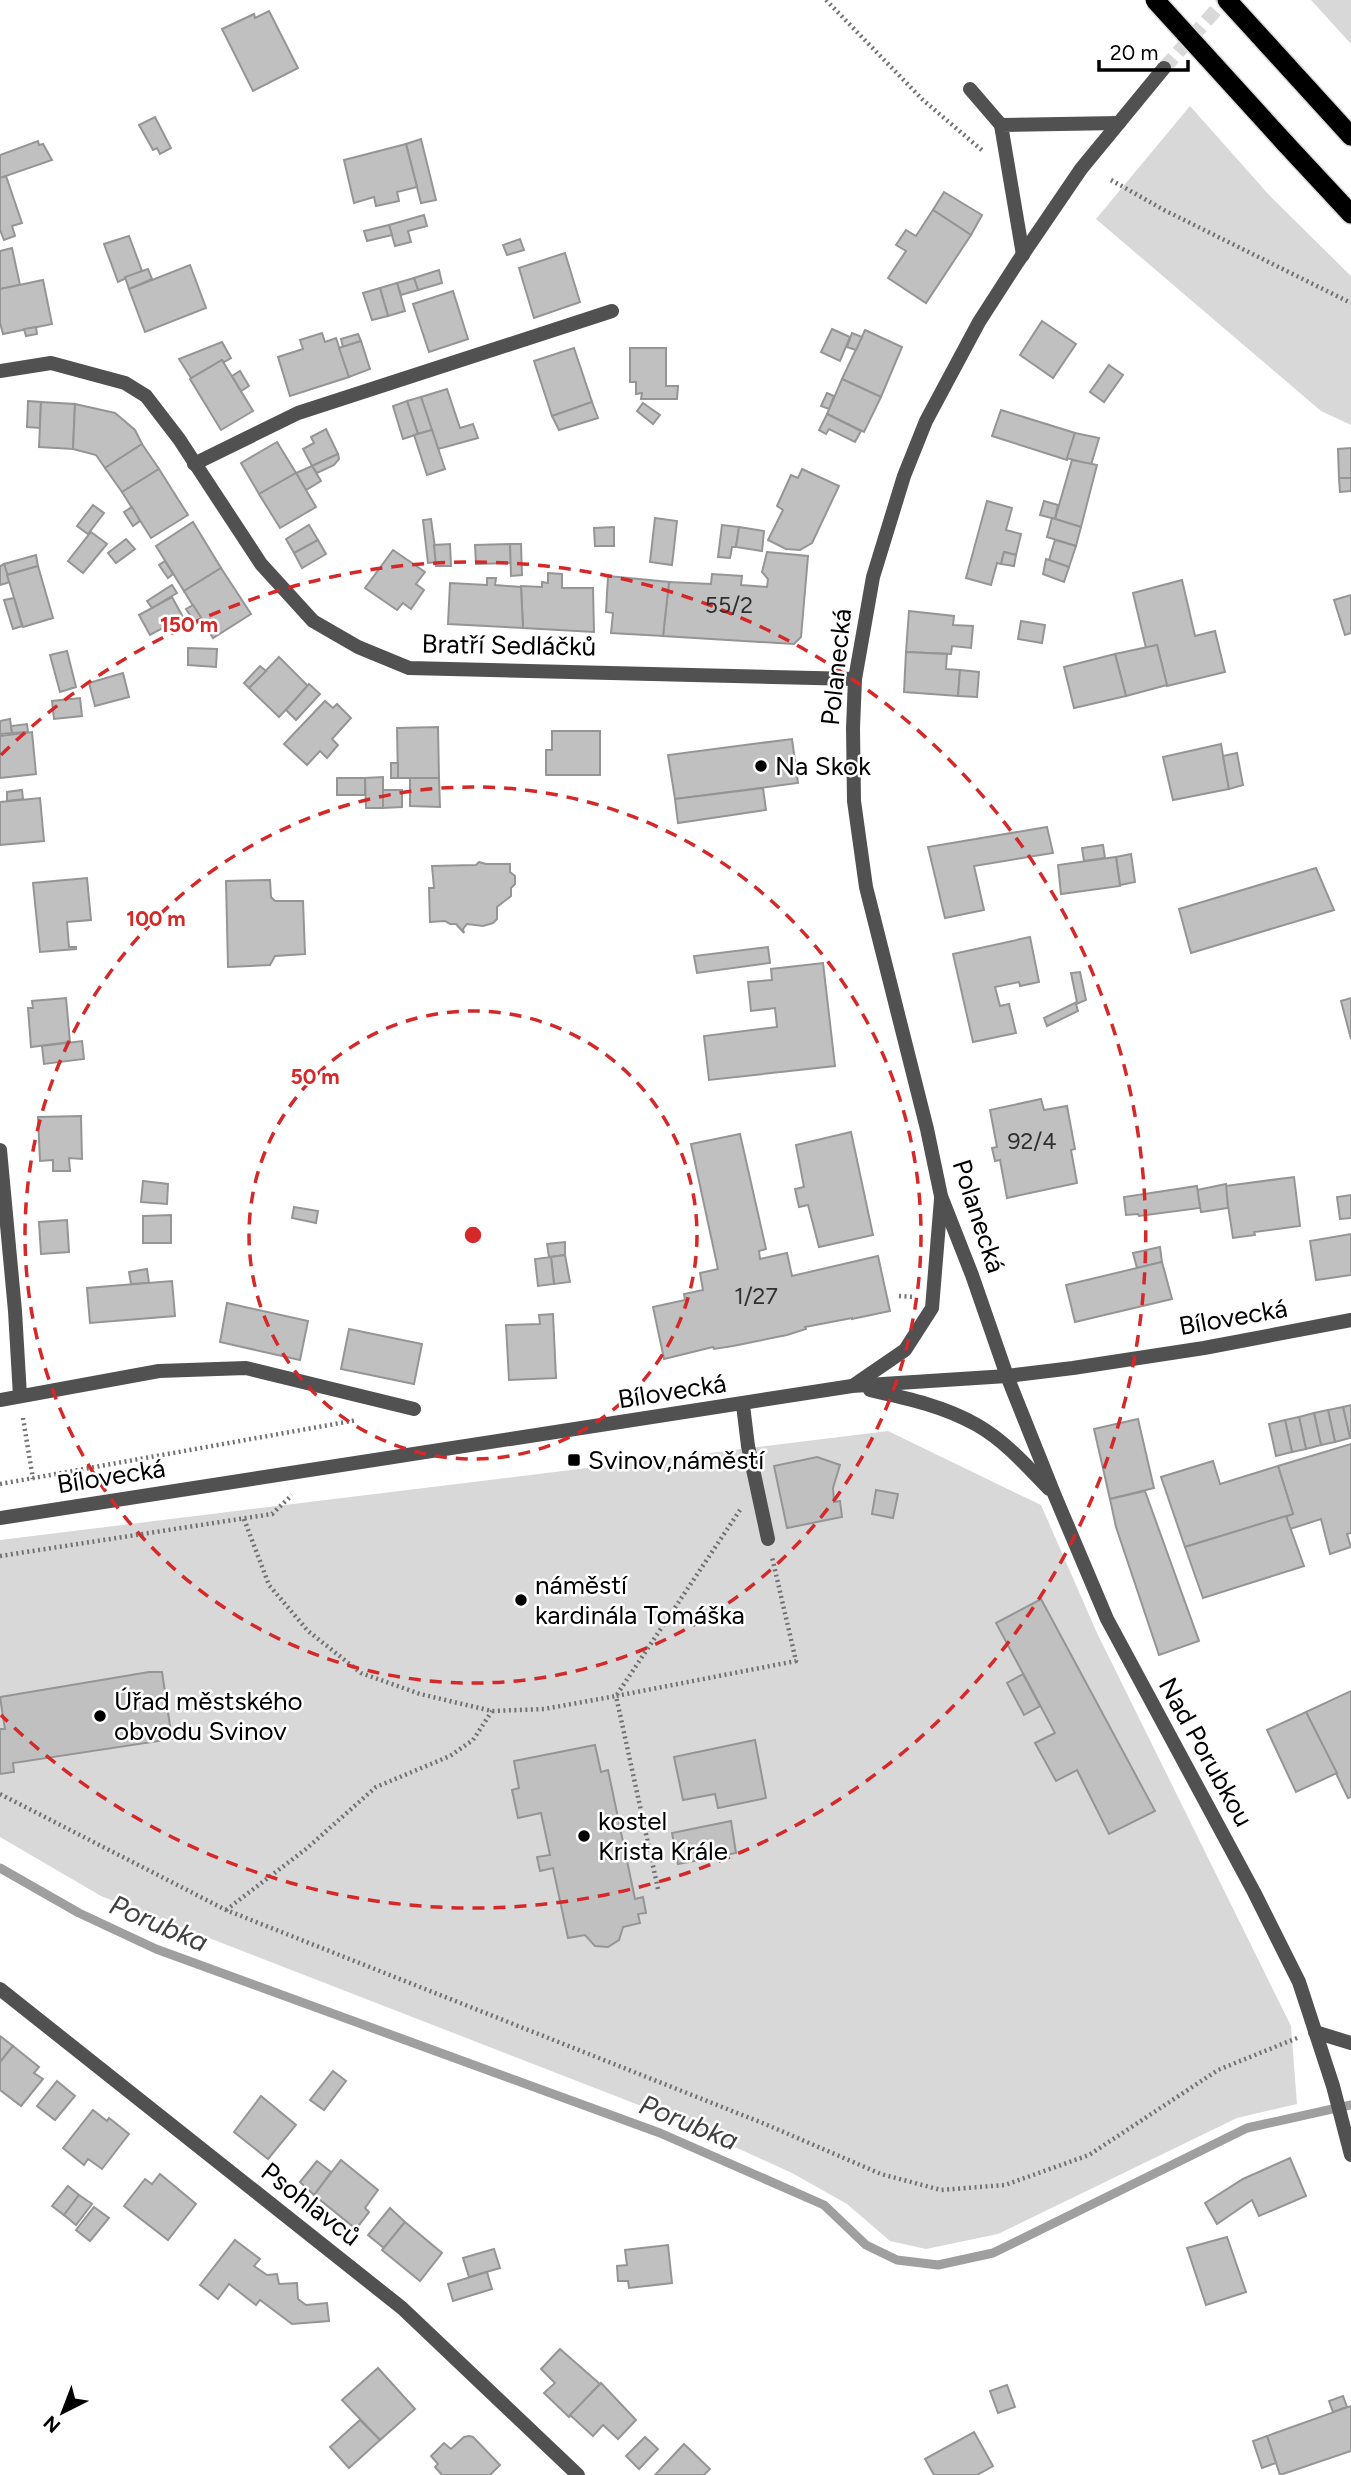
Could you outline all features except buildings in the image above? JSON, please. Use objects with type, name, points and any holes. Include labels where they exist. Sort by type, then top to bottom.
[{"type":"highway","points":[[1155,0],[1351,214]]},
{"type":"highway","points":[[1227,0],[1351,136]]},
{"type":"street","name":"Polanecká","points":[[1007,1376],[941,1196],[927,1129],[863,873],[854,801],[855,678],[873,577],[904,476],[926,421],[979,322],[1023,255],[1081,169],[1164,68]]},
{"type":"street","points":[[970,89],[1001,125],[1023,255]]},
{"type":"street","points":[[1001,125],[1119,123]]},
{"type":"street","points":[[194,464],[298,413],[612,311]]},
{"type":"street","name":"Bratří Sedláčků","points":[[0,371],[51,363],[125,383],[146,396],[179,439],[261,564],[313,621],[358,647],[409,668],[855,678]]},
{"type":"street","points":[[0,1150],[20,1396]]},
{"type":"street","points":[[852,1386],[905,1350],[932,1308],[941,1196]]},
{"type":"street","name":"Bílovecká","points":[[0,1518],[852,1386],[1007,1376],[1204,1348],[1351,1320]]},
{"type":"street","points":[[0,1400],[159,1371],[246,1368],[414,1409]]},
{"type":"street","name":"Nad Porubkou","points":[[1007,1376],[1107,1619],[1254,1892],[1299,1982],[1351,2155]]},
{"type":"street","points":[[852,1386],[921,1401],[977,1425],[1018,1455],[1055,1496]]},
{"type":"street","points":[[743,1405],[748,1446],[768,1539]]},
{"type":"street","name":"Psohlavců","points":[[0,1989],[402,2308],[578,2475]]},
{"type":"street","points":[[1315,2032],[1351,2043]]},
{"type":"path","points":[[826,0],[923,100],[1009,173]]},
{"type":"path","points":[[1111,180],[1351,303]]},
{"type":"path","points":[[20,1396],[33,1479]]},
{"type":"path","points":[[0,1483],[360,1419]]},
{"type":"path","points":[[0,1556],[272,1514],[317,1470]]},
{"type":"path","points":[[658,1889],[616,1696],[756,1486]]},
{"type":"path","points":[[244,1519],[269,1585],[308,1631],[361,1673],[421,1694],[492,1711],[544,1709],[796,1661],[768,1539]]},
{"type":"path","points":[[226,1910],[306,1849],[376,1787],[450,1756],[473,1741],[492,1711]]},
{"type":"path","points":[[0,1794],[226,1910],[765,2124],[881,2174],[941,2190],[1005,2185],[1089,2155],[1218,2070],[1315,2032]]},
{"type":"shaded area","points":[[1311,0],[1351,0],[1351,44]]},
{"type":"shaded area","points":[[1190,106],[1270,196],[1351,276],[1351,425],[1321,411],[1096,219]]},
{"type":"shaded area","points":[[888,1431],[1041,1505],[1097,1633],[1291,2026],[1297,2104],[1237,2118],[998,2234],[926,2249],[890,2241],[847,2204],[792,2173],[667,2116],[101,1896],[0,1837],[0,1540]]},
{"type":"waterway","name":"Porubka","points":[[0,1868],[79,1913],[156,1949],[660,2133],[824,2205],[866,2245],[897,2260],[938,2265],[993,2253],[1247,2128],[1351,2105]]},
{"type":"tunnel","points":[[1164,68],[1225,0]]},
{"type":"place","name":"Na Skok","points":[[761,766]]},
{"type":"place","name":"Svinov,náměstí","points":[[574,1460]]},
{"type":"place","name":"náměstí kardinála Tomáška","points":[[521,1600]]},
{"type":"place","name":"Úřad městského obvodu Svinov","points":[[100,1716]]},
{"type":"place","name":"kostel Krista Krále","points":[[584,1836]]}]
